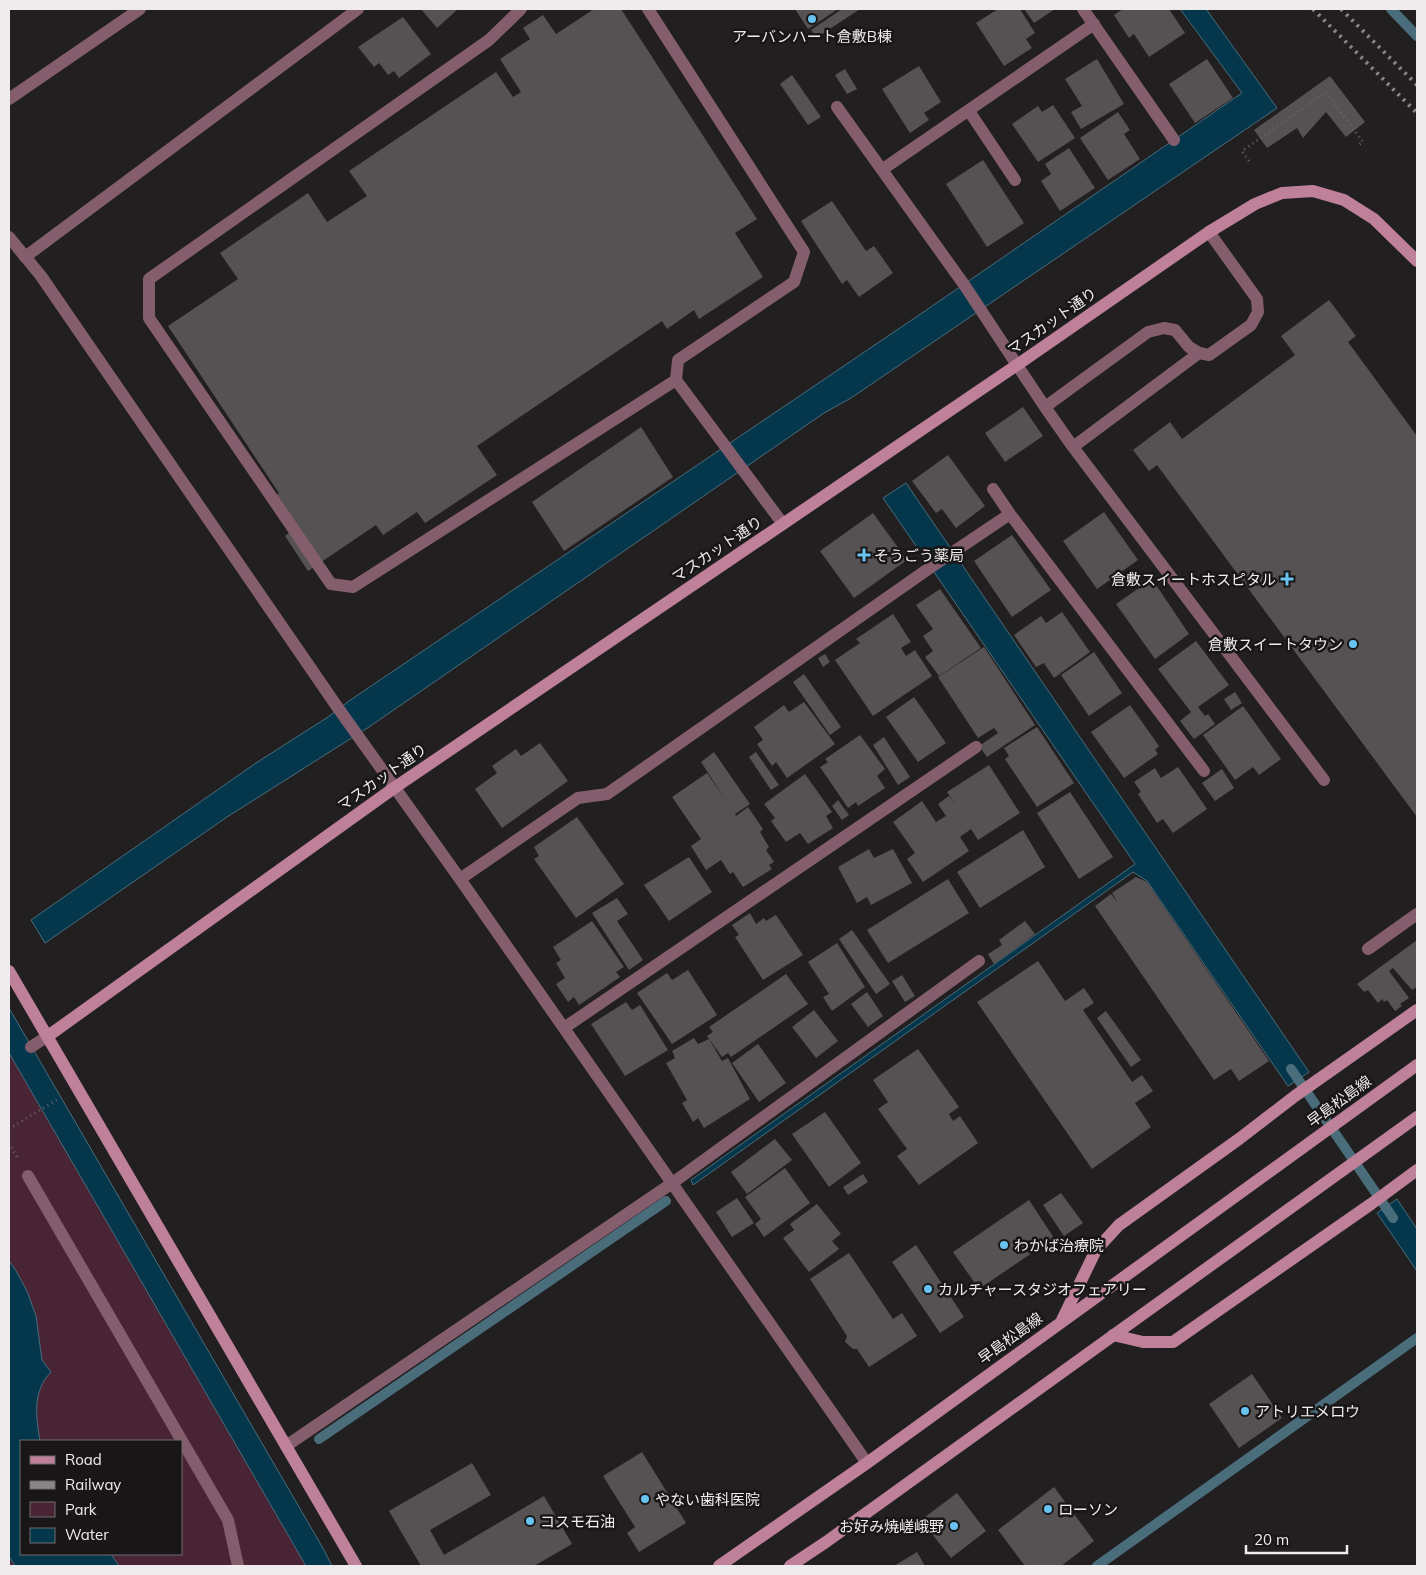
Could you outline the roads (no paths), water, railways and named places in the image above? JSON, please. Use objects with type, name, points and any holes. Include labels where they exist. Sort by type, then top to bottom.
[{"type":"main road","name":"マスカット通り","points":[[48,1036],[394,788],[1017,366],[1209,232],[1256,204],[1282,194],[1313,191],[1344,200],[1374,219],[1417,262]]},
{"type":"main road","points":[[9,971],[356,1566]]},
{"type":"main road","points":[[1060,1322],[1096,1250],[1119,1225],[1231,1145],[1295,1096],[1417,1010]]},
{"type":"main road","name":"早島松島線","points":[[719,1566],[867,1463],[1417,1065]]},
{"type":"main road","points":[[790,1566],[1417,1117]]},
{"type":"main road","points":[[1113,1334],[1143,1342],[1173,1342],[1417,1170]]},
{"type":"street","points":[[9,99],[140,9]]},
{"type":"street","points":[[25,256],[358,9]]},
{"type":"street","points":[[521,9],[488,40],[149,279],[149,318],[330,584],[353,587],[676,380]]},
{"type":"street","points":[[648,9],[804,252],[794,282],[678,360],[676,380],[783,524]]},
{"type":"street","points":[[1083,9],[1174,140]]},
{"type":"street","points":[[883,169],[1094,24]]},
{"type":"street","points":[[837,106],[965,286],[1073,447],[1324,780]]},
{"type":"street","points":[[969,111],[1015,180]]},
{"type":"street","points":[[1045,407],[1148,332],[1164,328],[1175,330],[1189,346],[1199,353],[1209,355],[1251,325],[1258,312],[1257,299],[1209,232]]},
{"type":"street","points":[[9,237],[41,276],[338,708],[460,879],[867,1463]]},
{"type":"street","points":[[1073,447],[1199,353]]},
{"type":"street","points":[[993,489],[1204,771]]},
{"type":"street","points":[[460,879],[578,798],[607,794],[930,567],[1010,514]]},
{"type":"street","points":[[564,1028],[976,747]]},
{"type":"street","points":[[1368,949],[1417,914]]},
{"type":"street","points":[[286,1446],[671,1184],[979,961]]},
{"type":"street","points":[[31,1047],[48,1036]]},
{"type":"street","points":[[28,1176],[181,1440]]},
{"type":"street","points":[[182,1441],[228,1520],[238,1566]]},
{"type":"water","points":[[1180,9],[1206,9],[1277,108],[851,398],[824,413],[369,727],[227,817],[45,943],[31,920],[256,763],[328,717],[1242,93]]},
{"type":"water","points":[[906,483],[1309,1072],[1288,1086],[1147,881],[1133,872],[693,1185],[691,1180],[1135,864],[883,498]]},
{"type":"water","points":[[9,1008],[332,1566],[306,1566],[9,1053]]},
{"type":"water","points":[[1397,1199],[1417,1229],[1417,1271],[1377,1213]]},
{"type":"water","points":[[9,1261],[27,1291],[36,1316],[42,1360],[51,1372],[45,1379],[38,1396],[37,1423],[40,1440],[20,1440],[20,1555],[112,1555],[119,1566],[15,1566],[9,1556]]},
{"type":"waterway","points":[[1391,9],[1417,36]]},
{"type":"waterway","points":[[1291,1069],[1393,1218]]},
{"type":"waterway","points":[[319,1439],[666,1201]]},
{"type":"waterway","points":[[1097,1566],[1417,1338]]},
{"type":"railway","points":[[1313,9],[1417,113]]},
{"type":"railway","points":[[1341,9],[1417,85]]},
{"type":"place","name":"アーバンハート倉敷B棟","points":[[812,19]]},
{"type":"place","name":"そうごう薬局","points":[[864,555]]},
{"type":"place","name":"倉敷スイートホスピタル","points":[[1287,579]]},
{"type":"place","name":"倉敷スイートタウン","points":[[1353,644]]},
{"type":"place","name":"わかば治療院","points":[[1004,1245]]},
{"type":"place","name":"カルチャースタジオフェアリー","points":[[928,1289]]},
{"type":"place","name":"アトリエメロウ","points":[[1245,1411]]},
{"type":"place","name":"やない歯科医院","points":[[645,1499]]},
{"type":"place","name":"ローソン","points":[[1048,1509]]},
{"type":"place","name":"コスモ石油","points":[[530,1521]]},
{"type":"place","name":"お好み焼嵯峨野","points":[[954,1526]]}]
